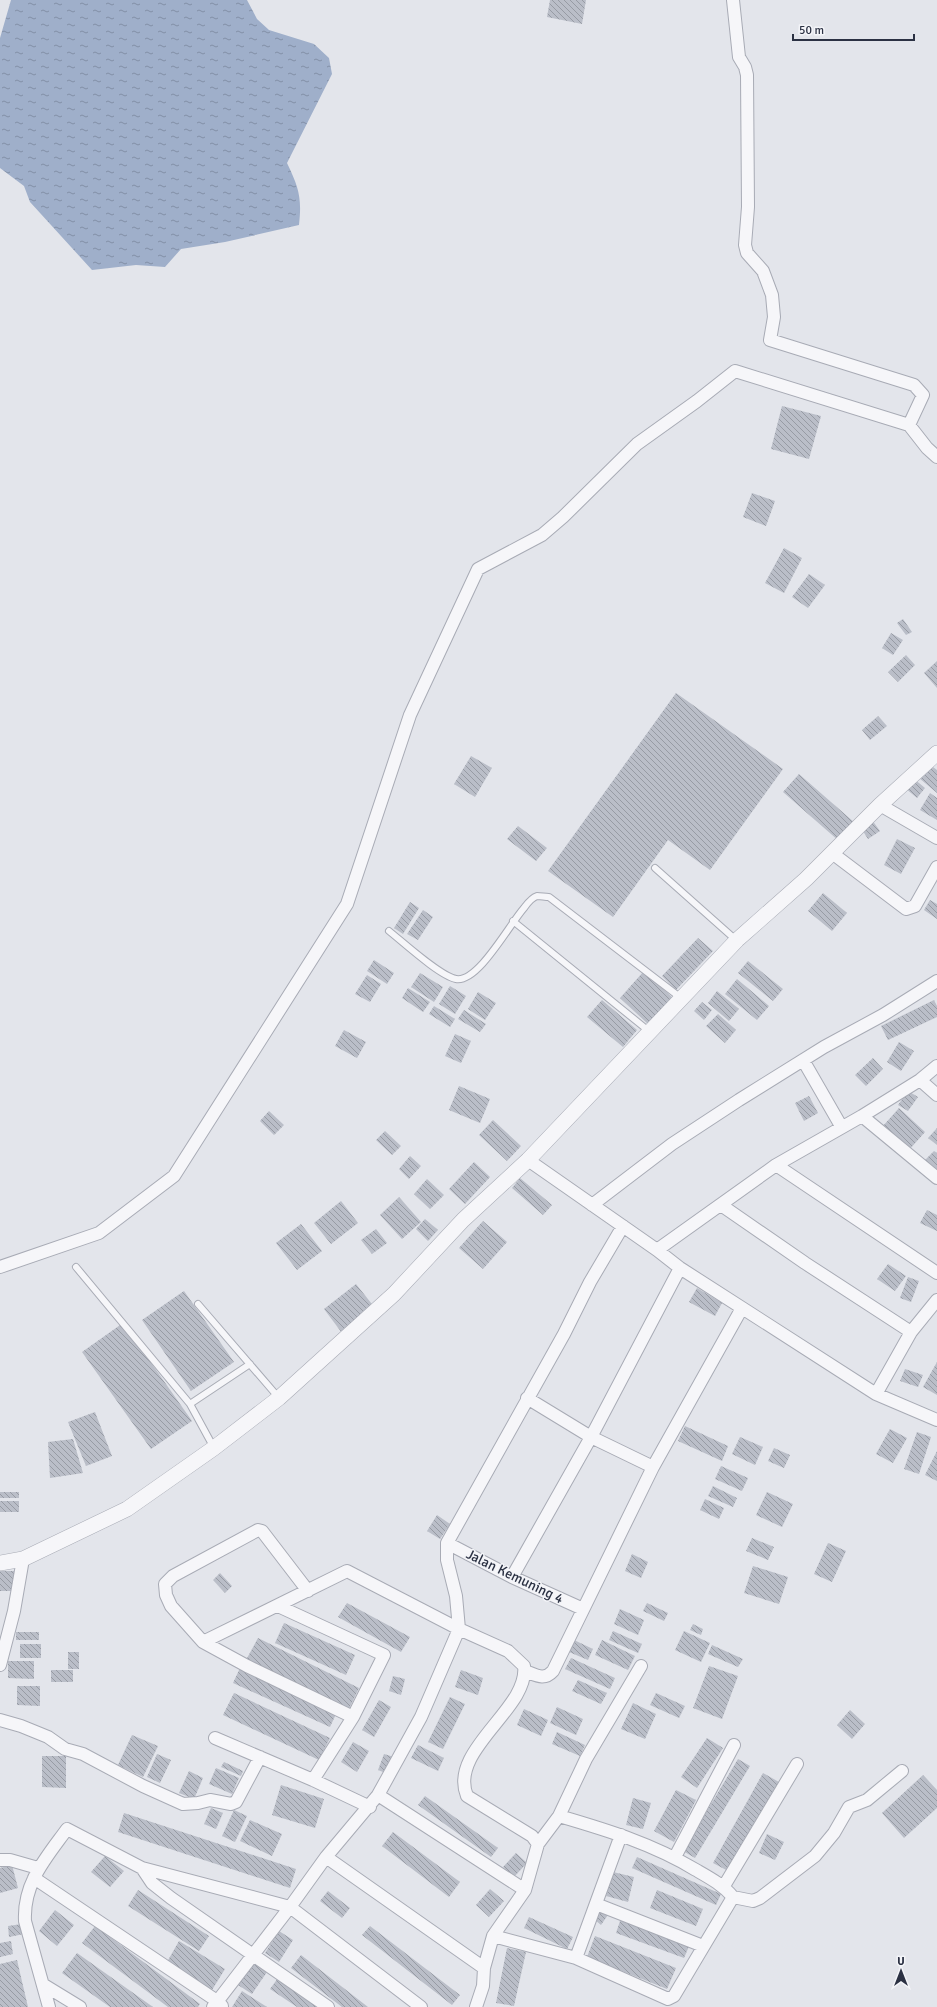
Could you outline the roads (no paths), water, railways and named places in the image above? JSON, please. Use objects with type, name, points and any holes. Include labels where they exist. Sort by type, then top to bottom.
[{"type":"street","points":[[733,0],[738,52],[747,75],[748,207],[745,244],[747,252],[763,271],[772,295],[774,317],[770,340],[914,385],[923,395],[910,425]]},
{"type":"street","points":[[0,1267],[99,1233],[174,1176],[347,904],[410,715],[478,570],[542,535],[563,517],[637,444],[697,401],[735,371],[910,425],[927,448],[937,457]]},
{"type":"street","points":[[0,1563],[23,1559],[127,1509],[214,1448],[279,1398],[394,1294],[463,1220],[528,1160],[651,1033],[737,940],[832,853],[880,805],[937,753]]},
{"type":"street","points":[[880,805],[937,838]]},
{"type":"street","points":[[832,853],[906,908],[914,906],[937,867]]},
{"type":"street","points":[[592,1205],[672,1144],[803,1060],[937,981]]},
{"type":"street","points":[[803,1060],[842,1126]]},
{"type":"street","points":[[657,1250],[776,1166],[920,1080],[937,1066]]},
{"type":"street","points":[[920,1080],[937,1095]]},
{"type":"street","points":[[862,1116],[937,1178]]},
{"type":"street","points":[[528,1160],[657,1250],[680,1268],[876,1394],[937,1420]]},
{"type":"street","points":[[776,1166],[937,1273]]},
{"type":"street","points":[[722,1205],[805,1263],[911,1332]]},
{"type":"street","points":[[0,1860],[10,1860],[36,1873],[218,2005],[326,1857],[370,1807],[421,1718],[459,1629],[456,1596],[447,1560],[447,1543],[564,1334],[590,1282],[623,1226]]},
{"type":"street","points":[[512,1577],[591,1436],[680,1268]]},
{"type":"street","points":[[876,1394],[911,1332],[937,1300]]},
{"type":"street","points":[[525,1671],[544,1678],[553,1671],[653,1467],[742,1308]]},
{"type":"street","points":[[527,1398],[591,1436],[653,1467]]},
{"type":"street","points":[[308,1591],[262,1531],[254,1531],[173,1576],[165,1584],[166,1595],[171,1606],[203,1642],[247,1666],[353,1717]]},
{"type":"street","name":"Jalan Kemuning 4","points":[[447,1543],[512,1577],[583,1609]]},
{"type":"street","points":[[0,1665],[14,1611],[23,1559]]},
{"type":"street","points":[[203,1642],[347,1571],[459,1629],[508,1651],[524,1666],[525,1671],[523,1682],[512,1701],[472,1755],[466,1767],[463,1787],[467,1796],[472,1800],[532,1836],[538,1844]]},
{"type":"street","points":[[278,1606],[384,1655],[353,1717],[313,1780]]},
{"type":"street","points":[[476,2007],[483,1986],[484,1968],[493,1936],[525,1890],[538,1844],[559,1816],[586,1759],[641,1666]]},
{"type":"street","points":[[0,1720],[21,1726],[48,1737],[65,1749],[83,1754],[143,1786],[183,1804],[198,1803],[210,1800],[231,1804],[236,1802],[260,1757]]},
{"type":"street","points":[[215,1738],[313,1780],[370,1807]]},
{"type":"street","points":[[675,1857],[734,1745]]},
{"type":"street","points":[[724,1886],[797,1764]]},
{"type":"street","points":[[559,1816],[622,1835],[675,1857],[724,1886],[733,1897],[754,1901],[766,1894],[820,1851],[834,1833],[849,1806],[866,1800],[902,1771]]},
{"type":"street","points":[[378,1795],[525,1890]]},
{"type":"street","points":[[49,2007],[25,1921],[24,1907],[27,1892],[36,1873],[67,1829],[142,1868],[290,1907],[421,2007]]},
{"type":"street","points":[[576,1958],[622,1835]]},
{"type":"street","points":[[326,1857],[484,1968]]},
{"type":"street","points":[[142,1868],[152,1883],[171,1898],[254,1954],[328,2007]]},
{"type":"street","points":[[493,1936],[576,1958],[668,1999],[674,1996],[733,1897]]},
{"type":"street","points":[[596,1904],[703,1946]]},
{"type":"street","points":[[44,1985],[80,2007]]},
{"type":"lane","points":[[655,868],[737,940]]},
{"type":"lane","points":[[389,931],[443,973],[456,979],[465,979],[481,967],[513,920],[533,898],[538,896],[549,897],[682,998]]},
{"type":"lane","points":[[513,920],[651,1033]]},
{"type":"lane","points":[[76,1267],[190,1404],[214,1448]]},
{"type":"lane","points":[[198,1304],[279,1398]]},
{"type":"lane","points":[[190,1404],[250,1364]]},
{"type":"water","points":[[11,0],[247,0],[257,19],[269,30],[314,44],[329,58],[332,74],[287,163],[299,193],[299,225],[225,242],[181,249],[165,267],[136,265],[92,270],[30,202],[24,186],[0,168],[0,38]]}]
